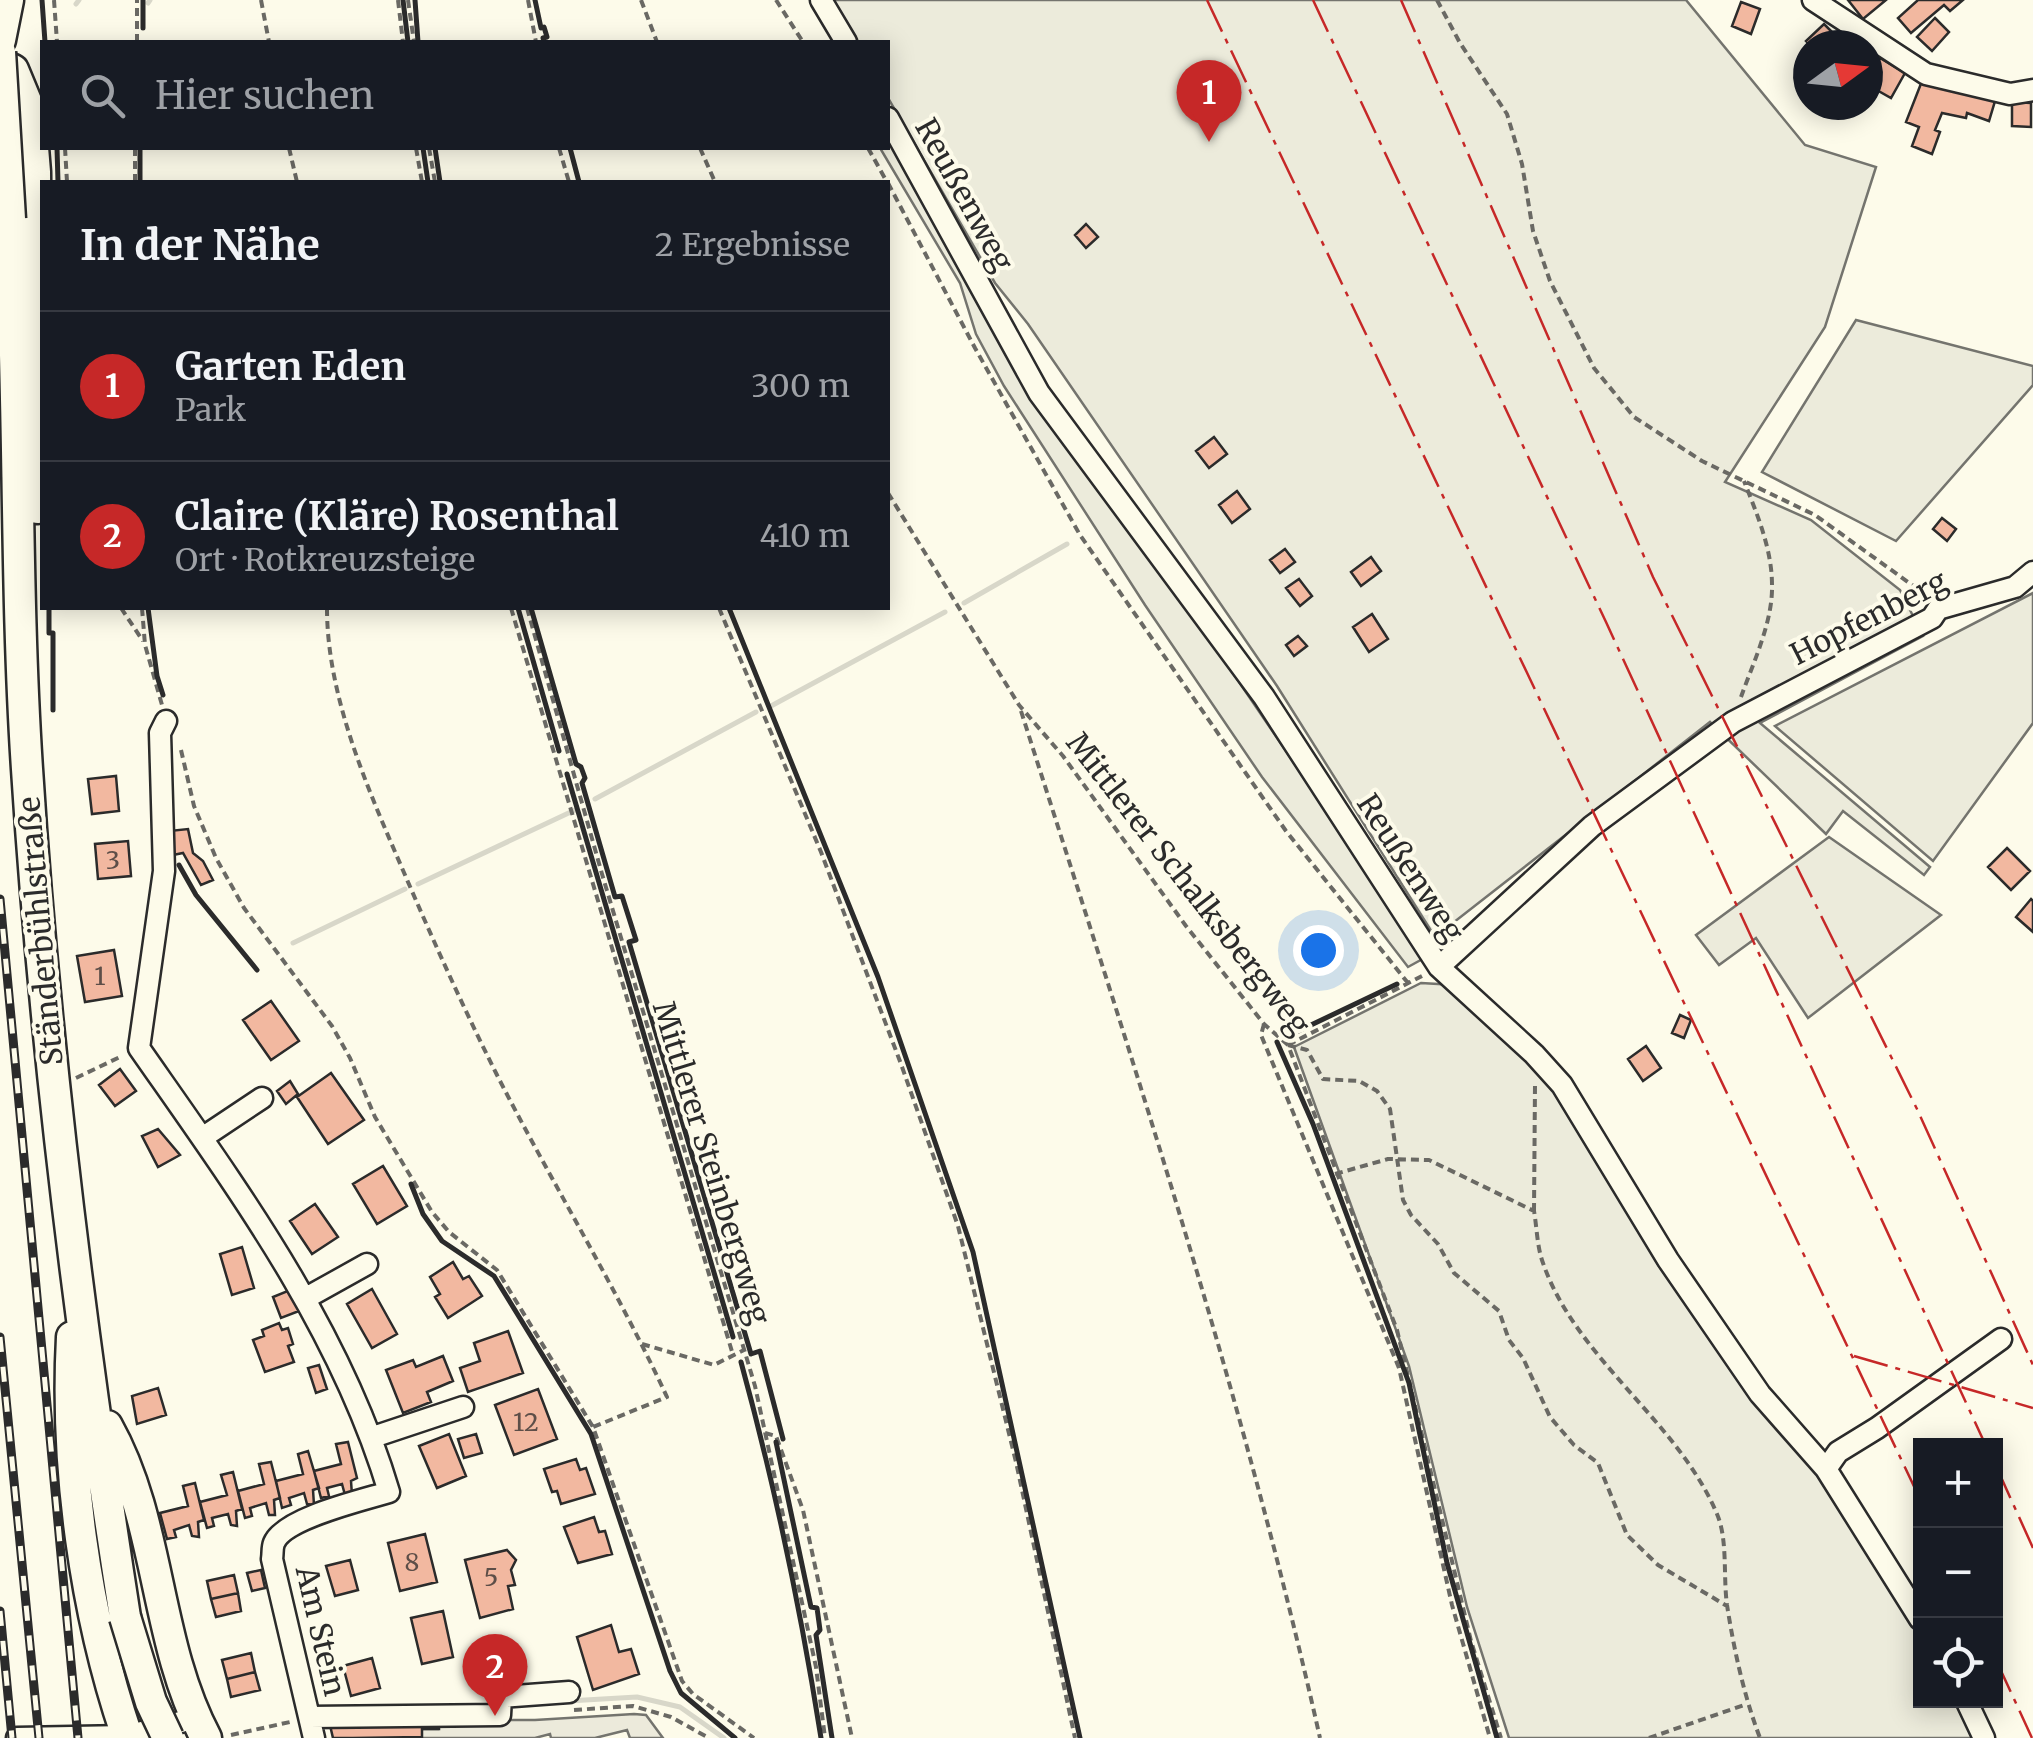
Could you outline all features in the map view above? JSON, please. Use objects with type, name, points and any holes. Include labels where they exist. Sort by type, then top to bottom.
[{"type":"highway","points":[[0,40],[8,0]]},
{"type":"highway","name":"Ständerbühlstraße","points":[[0,52],[10,218],[23,680],[37,912],[54,1088],[126,1617],[151,1702],[168,1738]]},
{"type":"highway","points":[[7,74],[30,111],[35,172],[40,442],[36,566],[23,680]]},
{"type":"highway","points":[[0,576],[23,680]]},
{"type":"highway","points":[[76,1264],[69,1397],[85,1564],[100,1648],[128,1737]]},
{"type":"highway","points":[[96,1406],[126,1468],[173,1652],[211,1730]]},
{"type":"street","points":[[820,0],[845,40]]},
{"type":"street","points":[[1813,0],[1926,74],[2010,94],[2033,90]]},
{"type":"street","name":"Reußenweg","points":[[890,122],[1039,393],[1264,697],[1439,967],[1562,1085],[1668,1260],[1760,1394],[1826,1469],[1919,1618]]},
{"type":"street","name":"Hopfenberg","points":[[1439,967],[1592,826],[1733,722],[1918,626],[1938,609],[2015,587],[2033,572]]},
{"type":"street","points":[[133,1051],[164,871],[160,732],[172,728]]},
{"type":"street","name":"Am Stein","points":[[133,1051],[202,1138],[306,1298],[372,1437],[389,1492],[286,1528],[274,1542],[272,1559],[312,1728]]},
{"type":"street","points":[[202,1138],[262,1098]]},
{"type":"street","points":[[306,1298],[367,1264]]},
{"type":"street","points":[[1826,1469],[1838,1452],[1878,1428],[2001,1339]]},
{"type":"street","points":[[372,1437],[463,1407]]},
{"type":"street","points":[[312,1728],[500,1706],[568,1692]]},
{"type":"street","points":[[1970,1708],[1984,1738]]},
{"type":"street","points":[[18,1738],[128,1737],[211,1730]]},
{"type":"path","points":[[54,0],[57,40]]},
{"type":"path","points":[[137,0],[137,40]]},
{"type":"path","points":[[260,0],[269,40]]},
{"type":"path","points":[[398,0],[403,40]]},
{"type":"path","points":[[408,0],[414,40]]},
{"type":"path","points":[[528,0],[536,40]]},
{"type":"path","points":[[641,0],[656,40]]},
{"type":"path","points":[[776,0],[802,40]]},
{"type":"path","points":[[1437,0],[1507,114],[1544,264],[1594,368],[1634,416],[1702,461],[1815,515],[1913,584],[1938,609]]},
{"type":"path","points":[[65,150],[67,180]]},
{"type":"path","points":[[134,180],[135,150]]},
{"type":"path","points":[[290,150],[297,180]]},
{"type":"path","points":[[416,150],[422,180]]},
{"type":"path","points":[[429,150],[435,180]]},
{"type":"path","points":[[561,150],[568,180]]},
{"type":"path","points":[[701,150],[714,180]]},
{"type":"path","points":[[869,150],[885,180]]},
{"type":"path","points":[[890,188],[1080,534],[1286,831],[1408,983]]},
{"type":"path","points":[[1733,722],[1764,630],[1772,587],[1764,532],[1744,481]]},
{"type":"path","name":"Mittlerer Schalksbergweg","points":[[890,497],[1019,705],[1063,756],[1186,926],[1264,1024],[1288,1044],[1405,1357],[1470,1640],[1501,1738]]},
{"type":"path","points":[[122,610],[145,644]]},
{"type":"path","points":[[142,610],[145,644],[194,806],[216,858],[244,908],[332,1026],[375,1117],[432,1212],[449,1232],[496,1270],[593,1427],[682,1681],[710,1708],[754,1738]]},
{"type":"path","points":[[327,610],[327,646],[350,730],[382,822],[498,1076],[667,1397],[593,1427]]},
{"type":"path","points":[[512,610],[733,1355]]},
{"type":"path","name":"Mittlerer Steinbergweg","points":[[528,610],[744,1350],[816,1667],[825,1738]]},
{"type":"path","points":[[719,610],[821,852],[902,1064],[958,1226],[1016,1462],[1075,1738]]},
{"type":"path","points":[[1019,705],[1182,1218],[1320,1738]]},
{"type":"path","points":[[1288,1044],[1439,967]]},
{"type":"path","points":[[1264,1024],[1261,1035],[1396,1360],[1452,1605],[1490,1738]]},
{"type":"path","points":[[1288,1044],[1307,1050],[1323,1079],[1359,1080],[1377,1092],[1390,1109],[1403,1200],[1410,1215],[1438,1244],[1454,1273],[1499,1311],[1508,1340],[1523,1358],[1550,1417],[1574,1445],[1598,1463],[1627,1535],[1658,1565],[1727,1606]]},
{"type":"path","points":[[54,1088],[133,1051]]},
{"type":"path","points":[[1534,1054],[1534,1210],[1543,1262],[1560,1298],[1591,1344],[1700,1478],[1719,1519],[1727,1606],[1747,1704],[1760,1738]]},
{"type":"path","points":[[1336,1174],[1397,1159],[1428,1160],[1534,1210]]},
{"type":"path","points":[[642,1344],[714,1365],[744,1350]]},
{"type":"path","points":[[1396,1360],[1405,1357]]},
{"type":"path","points":[[765,1433],[776,1436],[803,1510],[852,1738]]},
{"type":"path","points":[[1649,1738],[1747,1704]]},
{"type":"path","points":[[557,1712],[633,1706],[671,1716],[709,1738]]},
{"type":"path","points":[[211,1730],[288,1722]]},
{"type":"shaded area","points":[[830,0],[1686,0],[1805,145],[1876,167],[1825,327],[1725,482],[1811,520],[1900,590],[1923,636],[1760,723],[1930,867],[1924,875],[1843,811],[1826,834],[1710,722],[1435,937],[1277,686],[1028,324],[995,283],[890,101],[890,40],[854,40]]},
{"type":"shaded area","points":[[890,137],[978,298],[1426,957],[1408,967],[1262,777],[1004,386],[976,334],[960,283],[881,150],[890,150]]},
{"type":"shaded area","points":[[1856,320],[2033,366],[2033,385],[1896,541],[1762,472]]},
{"type":"shaded area","points":[[2033,593],[2033,723],[1933,861],[1775,726]]},
{"type":"shaded area","points":[[1829,837],[1941,915],[1808,1018],[1756,938],[1719,965],[1696,935]]},
{"type":"shaded area","points":[[1421,983],[1455,985],[1527,1054],[1565,1103],[1659,1266],[1753,1398],[1817,1473],[1885,1574],[1913,1623],[1913,1708],[1961,1708],[1976,1738],[1509,1738],[1467,1607],[1409,1366],[1294,1047]]},
{"type":"shaded area","points":[[646,1715],[663,1738],[630,1738],[627,1730],[595,1738],[551,1738],[550,1734],[535,1738],[353,1738],[421,1737],[422,1729],[438,1729],[439,1720]]},
{"type":"building","points":[[1848,0],[1886,0],[1863,19]]},
{"type":"building","points":[[1918,0],[1963,0],[1950,11],[1944,5],[1911,33],[1898,18]]},
{"type":"building","points":[[1741,2],[1760,9],[1751,34],[1732,26]]},
{"type":"building","points":[[1935,18],[1949,32],[1932,51],[1917,37]]},
{"type":"building","points":[[1883,60],[1905,73],[1891,98],[1883,93]]},
{"type":"building","points":[[1922,81],[1995,101],[1989,121],[1967,113],[1966,118],[1942,113],[1932,154],[1912,146],[1919,127],[1906,122]]},
{"type":"building","points":[[2012,102],[2031,103],[2031,127],[2012,126]]},
{"type":"building","points":[[1086,224],[1098,237],[1086,248],[1075,235]]},
{"type":"building","points":[[1214,437],[1227,454],[1209,468],[1196,451]]},
{"type":"building","points":[[1237,491],[1250,509],[1232,523],[1219,505]]},
{"type":"building","points":[[1942,518],[1956,529],[1947,541],[1933,529]]},
{"type":"building","points":[[1285,549],[1295,562],[1280,573],[1270,560]]},
{"type":"building","points":[[1371,557],[1381,571],[1361,586],[1351,572]]},
{"type":"building","points":[[1299,579],[1312,596],[1300,606],[1286,588]]},
{"type":"building","points":[[1372,614],[1388,639],[1369,652],[1353,627]]},
{"type":"building","points":[[1298,636],[1307,646],[1294,656],[1286,645]]},
{"type":"building","points":[[116,776],[119,811],[92,814],[88,779]]},
{"type":"building","points":[[188,829],[193,853],[203,861],[213,880],[201,885],[183,853],[173,855],[169,831]]},
{"type":"building","points":[[128,841],[131,876],[98,879],[95,844]]},
{"type":"building","points":[[2007,848],[2030,871],[2011,890],[1988,867]]},
{"type":"building","points":[[2033,901],[2033,932],[2016,917]]},
{"type":"building","points":[[114,950],[122,996],[85,1002],[77,956]]},
{"type":"building","points":[[271,1001],[299,1041],[271,1060],[243,1020]]},
{"type":"building","points":[[1680,1015],[1691,1020],[1684,1038],[1672,1033]]},
{"type":"building","points":[[1646,1046],[1661,1068],[1643,1081],[1628,1059]]},
{"type":"building","points":[[120,1069],[136,1091],[115,1106],[99,1085]]},
{"type":"building","points":[[331,1073],[364,1120],[328,1144],[297,1097]]},
{"type":"building","points":[[290,1081],[298,1094],[286,1104],[277,1091]]},
{"type":"building","points":[[158,1129],[180,1155],[158,1167],[142,1136]]},
{"type":"building","points":[[383,1166],[407,1206],[377,1224],[353,1184]]},
{"type":"building","points":[[315,1204],[338,1237],[312,1254],[290,1221]]},
{"type":"building","points":[[242,1247],[254,1288],[232,1295],[220,1254]]},
{"type":"building","points":[[453,1262],[463,1279],[469,1276],[482,1296],[448,1318],[435,1297],[440,1294],[430,1277]]},
{"type":"building","points":[[372,1289],[397,1334],[372,1348],[347,1304]]},
{"type":"building","points":[[290,1290],[299,1311],[281,1318],[273,1297]]},
{"type":"building","points":[[279,1323],[282,1330],[288,1328],[293,1344],[288,1346],[294,1362],[265,1372],[253,1340],[264,1336],[262,1330]]},
{"type":"building","points":[[508,1331],[523,1373],[468,1392],[460,1368],[480,1361],[474,1343]]},
{"type":"building","points":[[443,1356],[453,1381],[427,1392],[431,1402],[403,1413],[386,1370],[413,1360],[416,1367]]},
{"type":"building","points":[[319,1365],[327,1389],[316,1393],[308,1368]]},
{"type":"building","points":[[158,1388],[166,1415],[137,1424],[132,1396]]},
{"type":"building","points":[[538,1389],[557,1439],[514,1455],[495,1405]]},
{"type":"building","points":[[449,1434],[466,1476],[437,1488],[419,1446]]},
{"type":"building","points":[[476,1434],[482,1453],[464,1458],[458,1439]]},
{"type":"building","points":[[348,1442],[357,1478],[351,1481],[352,1495],[345,1495],[342,1484],[327,1488],[329,1496],[321,1498],[314,1471],[341,1464],[336,1444]]},
{"type":"building","points":[[308,1451],[319,1488],[313,1490],[314,1505],[307,1504],[304,1493],[289,1498],[291,1505],[282,1508],[276,1481],[303,1474],[298,1454]]},
{"type":"building","points":[[576,1459],[580,1470],[586,1468],[595,1494],[561,1504],[544,1469]]},
{"type":"building","points":[[271,1462],[280,1498],[274,1500],[275,1515],[269,1515],[266,1503],[250,1508],[252,1516],[245,1518],[238,1491],[264,1484],[259,1464]]},
{"type":"building","points":[[233,1472],[242,1509],[236,1511],[237,1526],[231,1525],[228,1514],[212,1518],[214,1526],[207,1528],[200,1502],[227,1495],[221,1475]]},
{"type":"building","points":[[195,1483],[204,1520],[198,1522],[199,1537],[192,1536],[189,1525],[174,1530],[176,1537],[167,1539],[160,1513],[188,1506],[183,1486]]},
{"type":"building","points":[[594,1517],[599,1532],[605,1531],[612,1554],[578,1563],[564,1527]]},
{"type":"building","points":[[425,1534],[437,1582],[400,1591],[388,1543]]},
{"type":"building","points":[[507,1550],[516,1560],[511,1570],[515,1585],[508,1586],[513,1609],[480,1618],[465,1560]]},
{"type":"building","points":[[350,1560],[358,1590],[335,1596],[326,1566]]},
{"type":"building","points":[[261,1570],[265,1588],[252,1591],[247,1573]]},
{"type":"building","points":[[234,1575],[238,1593],[211,1599],[207,1581]]},
{"type":"building","points":[[238,1593],[241,1611],[216,1617],[211,1599]]},
{"type":"building","points":[[443,1611],[453,1657],[422,1664],[411,1618]]},
{"type":"building","points":[[611,1625],[619,1652],[631,1649],[639,1674],[593,1690],[577,1637]]},
{"type":"building","points":[[251,1653],[255,1672],[227,1679],[222,1660]]},
{"type":"building","points":[[372,1658],[380,1688],[351,1696],[343,1666]]},
{"type":"building","points":[[255,1672],[260,1690],[231,1697],[227,1679]]},
{"type":"building","points":[[439,1720],[439,1729],[422,1729],[422,1737],[353,1738],[333,1738],[329,1721]]},
{"type":"waterway","points":[[76,4],[79,0]]},
{"type":"waterway","points":[[964,603],[1067,544]]},
{"type":"waterway","points":[[771,706],[945,612]]},
{"type":"waterway","points":[[595,799],[756,712]]},
{"type":"waterway","points":[[418,884],[575,810]]},
{"type":"waterway","points":[[293,943],[405,889]]},
{"type":"waterway","points":[[568,1701],[637,1697],[680,1707],[724,1738]]},
{"type":"railway","points":[[0,899],[78,1738]]},
{"type":"railway","points":[[0,1337],[39,1738]]},
{"type":"railway","points":[[0,1611],[12,1738]]},
{"type":"wall","points":[[42,0],[45,40]]},
{"type":"wall","points":[[143,0],[143,28]]},
{"type":"wall","points":[[403,0],[408,40]]},
{"type":"wall","points":[[415,0],[418,40]]},
{"type":"wall","points":[[535,0],[547,37],[544,40]]},
{"type":"wall","points":[[57,150],[58,180]]},
{"type":"wall","points":[[140,150],[140,180]]},
{"type":"wall","points":[[423,150],[428,180]]},
{"type":"wall","points":[[435,150],[440,180]]},
{"type":"wall","points":[[571,150],[578,180]]},
{"type":"wall","points":[[49,610],[49,633],[53,633],[53,710]]},
{"type":"wall","points":[[148,610],[163,695]]},
{"type":"wall","points":[[519,610],[559,751]]},
{"type":"wall","points":[[532,610],[576,764],[585,778],[582,783],[615,897],[622,896],[636,940],[629,942],[751,1354],[760,1351],[783,1439]]},
{"type":"wall","points":[[730,610],[878,977],[973,1252],[1080,1738]]},
{"type":"wall","points":[[567,774],[733,1337]]},
{"type":"wall","points":[[179,865],[196,895],[257,970]]},
{"type":"wall","points":[[1290,1035],[1397,984]]},
{"type":"wall","points":[[1277,1042],[1313,1124],[1409,1383],[1447,1563],[1497,1738]]},
{"type":"wall","points":[[411,1184],[423,1214],[442,1241],[494,1276],[591,1434],[670,1671],[681,1693],[735,1738]]},
{"type":"wall","points":[[741,1362],[786,1549],[821,1738]]},
{"type":"wall","points":[[776,1442],[811,1607],[817,1608],[820,1630],[816,1635],[832,1738]]},
{"type":"power","points":[[1207,0],[1913,1484]]},
{"type":"power","points":[[1313,0],[1606,622],[1982,1438]]},
{"type":"power","points":[[1401,0],[1653,577],[1917,1109],[2033,1365]]},
{"type":"power","points":[[1854,1356],[2033,1408]]},
{"type":"power","points":[[2003,1482],[2033,1548]]},
{"type":"power","points":[[2003,1675],[2032,1738]]},
{"type":"place","name":"Garten Eden","points":[[1209,142]]},
{"type":"place","name":"Claire (Kläre) Rosenthal","points":[[495,1716]]}]
